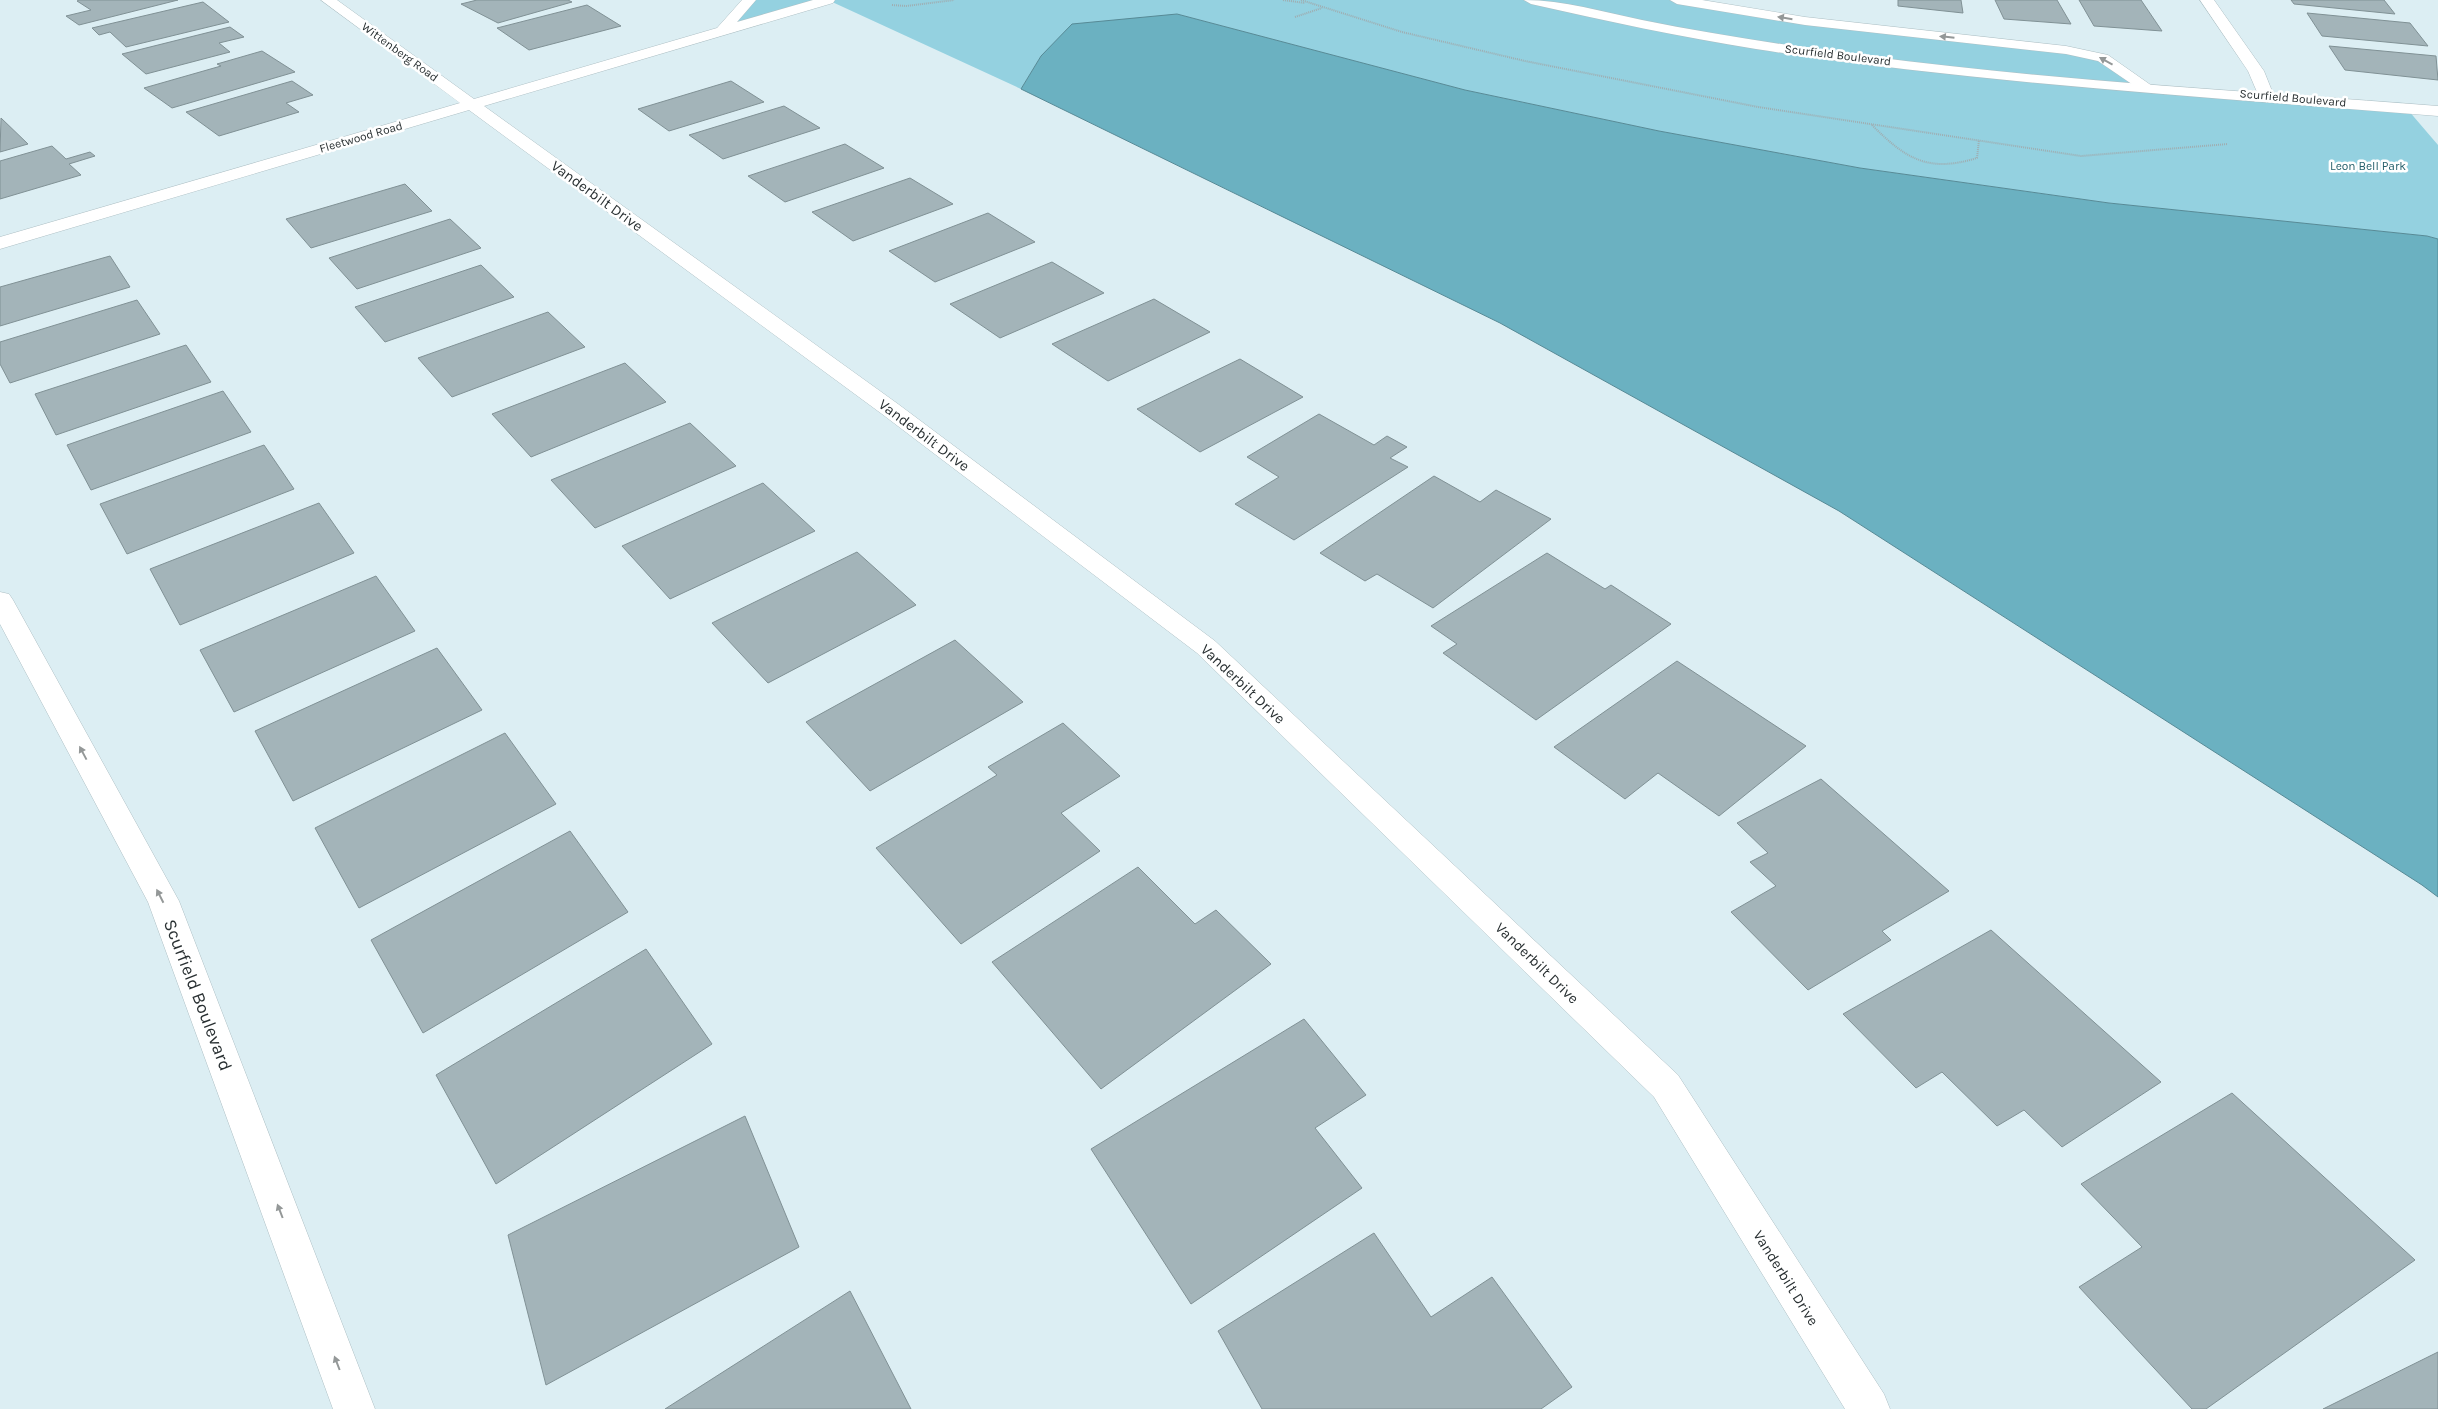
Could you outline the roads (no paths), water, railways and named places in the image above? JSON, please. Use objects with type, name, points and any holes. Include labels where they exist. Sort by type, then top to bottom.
[{"type":"street","name":"Wittenberg Road","points":[[328,0],[472,104]]},
{"type":"street","points":[[722,31],[749,0]]},
{"type":"street","name":"Fleetwood Road","points":[[0,243],[828,0]]},
{"type":"street","name":"Scurfield Boulevard","points":[[1531,0],[1597,16],[1788,50],[2147,88],[2438,110]]},
{"type":"street","name":"Scurfield Boulevard","points":[[1677,0],[1805,22],[2066,50],[2103,58],[2147,88]]},
{"type":"street","points":[[2207,0],[2256,71],[2266,96]]},
{"type":"street","name":"Vanderbilt Drive","points":[[472,104],[890,409],[1206,647],[1666,1086],[1869,1409]]},
{"type":"street","name":"Scurfield Boulevard","points":[[0,600],[163,901],[354,1409]]},
{"type":"park label","name":"Leon Bell Park","points":[[2368,166]]}]
